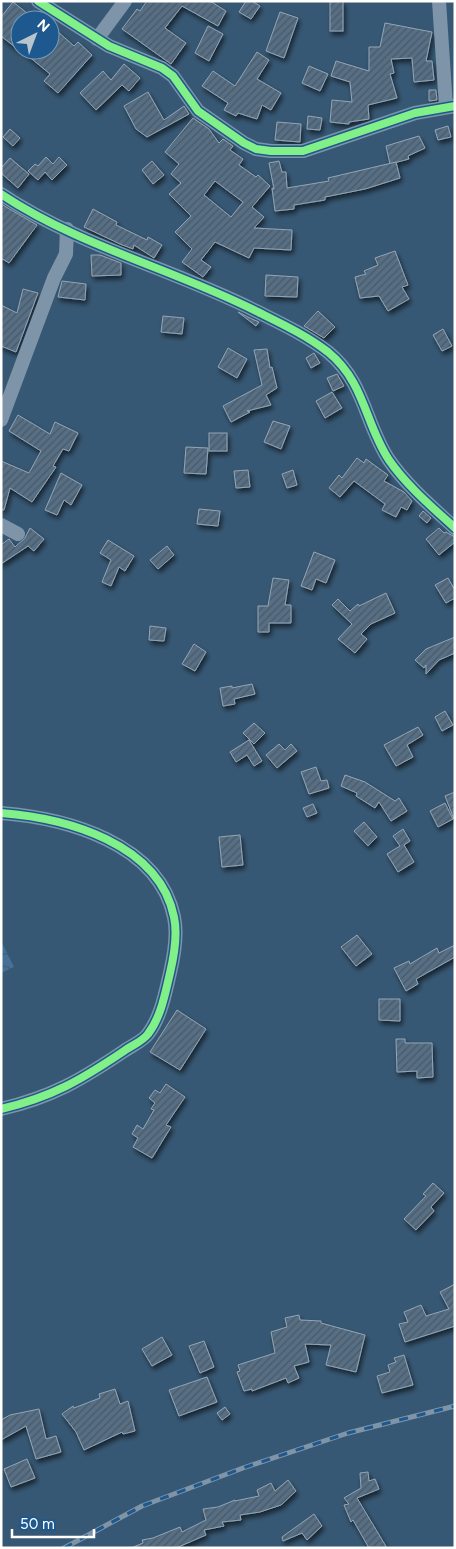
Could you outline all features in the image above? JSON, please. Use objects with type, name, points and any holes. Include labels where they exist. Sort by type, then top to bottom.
[{"type":"street","points":[[38,1],[97,39],[162,68],[173,76],[198,111],[214,124],[256,149],[284,153],[303,151],[415,113],[451,106],[439,1]]},
{"type":"street","points":[[97,39],[126,1]]},
{"type":"street","points":[[1,194],[67,230],[230,298],[294,331],[328,353],[344,368],[355,386],[389,459],[424,499],[455,528]]},
{"type":"street","points":[[1,420],[54,278],[66,254],[67,230]]},
{"type":"street","points":[[1,525],[18,534]]},
{"type":"street","points":[[1,812],[47,818],[74,825],[104,838],[142,862],[157,877],[174,918],[174,953],[157,1020],[147,1036],[85,1078],[36,1101],[1,1109]]},
{"type":"water","points":[[1,941],[14,967],[1,973]]},
{"type":"building","points":[[147,1],[210,1],[226,11],[218,26],[182,6],[165,28],[186,43],[171,64],[122,29],[137,9],[140,11]]},
{"type":"building","points":[[246,1],[252,1],[260,6],[251,19],[239,12]]},
{"type":"building","points":[[330,1],[343,1],[343,31],[330,31]]},
{"type":"building","points":[[13,2],[23,10],[10,10],[10,43],[1,36],[1,17]]},
{"type":"building","points":[[280,12],[298,18],[284,58],[266,51]]},
{"type":"building","points":[[385,23],[432,32],[426,61],[432,61],[434,80],[414,82],[412,58],[391,59],[394,73],[390,74],[397,98],[368,105],[369,119],[349,122],[349,124],[330,122],[332,100],[352,102],[350,82],[331,76],[336,61],[369,71],[369,47],[380,47]]},
{"type":"building","points":[[208,26],[223,34],[209,61],[195,53]]},
{"type":"building","points":[[60,34],[74,46],[78,42],[92,55],[58,93],[44,81],[50,74],[33,60],[60,60]]},
{"type":"building","points":[[257,52],[269,60],[257,79],[281,93],[271,110],[262,105],[257,119],[238,113],[236,116],[224,110],[228,103],[202,86],[213,71],[235,86]]},
{"type":"building","points":[[124,64],[140,78],[129,91],[122,85],[96,110],[80,93],[103,71],[111,80]]},
{"type":"building","points":[[309,66],[328,74],[320,91],[302,83]]},
{"type":"building","points":[[429,90],[436,90],[437,100],[429,101]]},
{"type":"building","points":[[148,92],[164,120],[184,106],[189,114],[147,137],[136,129],[124,106]]},
{"type":"building","points":[[308,116],[322,118],[320,130],[307,129]]},
{"type":"building","points":[[193,118],[209,129],[219,143],[223,139],[233,146],[230,150],[243,159],[239,165],[256,177],[258,175],[270,186],[252,207],[264,217],[254,228],[292,230],[291,250],[254,248],[249,258],[215,242],[201,260],[211,267],[203,277],[182,262],[192,249],[175,232],[191,216],[169,194],[181,183],[171,174],[179,164],[165,152]],"holes":[[[215,181],[243,202],[231,217],[204,195]]]},
{"type":"building","points":[[277,122],[301,124],[300,142],[275,140]]},
{"type":"building","points":[[448,126],[451,137],[438,140],[435,130]]},
{"type":"building","points":[[10,129],[20,138],[13,146],[3,137]]},
{"type":"building","points":[[419,136],[425,148],[408,156],[409,159],[390,164],[386,146]]},
{"type":"building","points":[[46,157],[53,164],[59,157],[67,165],[52,180],[45,172],[38,180],[28,171],[35,164],[38,166]]},
{"type":"building","points":[[10,158],[29,174],[18,188],[1,173],[1,168]]},
{"type":"building","points":[[152,161],[164,175],[153,184],[142,170]]},
{"type":"building","points":[[279,161],[282,172],[286,172],[287,188],[329,181],[328,178],[396,162],[400,178],[365,189],[325,197],[325,200],[294,205],[294,209],[275,211],[272,188],[274,189],[269,163]]},
{"type":"building","points":[[1,204],[37,225],[9,263],[1,258]]},
{"type":"building","points":[[93,209],[117,222],[116,225],[147,240],[148,237],[162,245],[154,258],[134,245],[133,249],[84,227]]},
{"type":"building","points":[[395,251],[408,285],[402,287],[409,299],[388,311],[379,296],[360,298],[355,277],[366,274],[364,271],[378,265],[375,258]]},
{"type":"building","points":[[91,255],[100,255],[121,263],[121,275],[92,276]]},
{"type":"building","points":[[266,275],[298,277],[297,297],[265,296]]},
{"type":"building","points":[[62,281],[86,284],[85,300],[58,297]]},
{"type":"building","points":[[23,289],[38,293],[16,352],[1,346],[1,305],[17,313]]},
{"type":"building","points":[[318,311],[335,327],[324,338],[304,326]]},
{"type":"building","points":[[238,312],[252,319],[259,322],[256,326]]},
{"type":"building","points":[[163,316],[184,318],[182,334],[161,332]]},
{"type":"building","points":[[443,329],[452,346],[442,351],[433,335]]},
{"type":"building","points":[[228,348],[247,359],[237,378],[218,367]]},
{"type":"building","points":[[267,349],[270,368],[272,367],[277,388],[266,395],[271,405],[247,411],[250,412],[231,422],[223,406],[262,385],[254,350]]},
{"type":"building","points":[[314,353],[320,363],[311,368],[306,358]]},
{"type":"building","points":[[337,374],[344,386],[333,391],[327,378]]},
{"type":"building","points":[[332,392],[342,408],[325,418],[316,401]]},
{"type":"building","points":[[18,415],[50,434],[55,422],[78,433],[69,451],[63,449],[53,466],[56,467],[32,502],[10,488],[4,510],[1,510],[1,461],[29,473],[41,451],[9,431]]},
{"type":"building","points":[[273,421],[290,426],[281,449],[264,442]]},
{"type":"building","points":[[209,433],[227,433],[227,451],[209,451]]},
{"type":"building","points":[[186,447],[208,448],[206,474],[184,473]]},
{"type":"building","points":[[357,458],[364,463],[366,459],[388,475],[384,481],[404,492],[412,501],[407,510],[401,507],[396,517],[382,510],[385,504],[354,481],[340,497],[329,488],[339,475],[342,478]]},
{"type":"building","points":[[248,470],[250,487],[236,488],[234,471]]},
{"type":"building","points":[[293,470],[297,485],[287,488],[282,474]]},
{"type":"building","points":[[61,473],[82,485],[71,505],[64,500],[57,515],[45,510]]},
{"type":"building","points":[[199,509],[220,511],[218,526],[197,524]]},
{"type":"building","points":[[423,511],[431,518],[427,523],[419,516]]},
{"type":"building","points":[[30,528],[44,539],[34,551],[28,546],[1,564],[1,545],[9,539],[15,547],[25,538]]},
{"type":"building","points":[[439,528],[444,533],[446,532],[455,537],[455,542],[439,555],[426,539]]},
{"type":"building","points":[[108,540],[134,556],[125,571],[119,567],[111,586],[102,582],[111,560],[100,553]]},
{"type":"building","points":[[167,546],[174,555],[158,569],[150,560]]},
{"type":"building","points":[[314,552],[335,560],[326,583],[316,579],[312,590],[301,586]]},
{"type":"building","points":[[273,578],[289,580],[285,605],[291,605],[291,623],[269,623],[269,632],[258,632],[258,606],[268,606]]},
{"type":"building","points":[[448,578],[455,590],[455,598],[446,603],[435,585]]},
{"type":"building","points":[[386,593],[395,613],[371,624],[361,634],[367,639],[355,653],[338,639],[352,624],[332,605],[338,599],[350,611],[358,604],[359,606]]},
{"type":"building","points":[[150,626],[166,628],[164,641],[149,640]]},
{"type":"building","points":[[455,637],[455,653],[439,660],[426,674],[426,665],[424,668],[415,660],[426,649]]},
{"type":"building","points":[[194,644],[206,652],[195,671],[182,664]]},
{"type":"building","points":[[252,684],[255,694],[234,699],[235,704],[223,706],[220,688]]},
{"type":"building","points":[[445,711],[453,725],[442,731],[435,717]]},
{"type":"building","points":[[254,723],[265,733],[254,744],[243,733]]},
{"type":"building","points":[[418,727],[423,735],[407,745],[413,757],[396,766],[384,745]]},
{"type":"building","points":[[249,740],[262,761],[254,766],[247,755],[236,762],[230,752]]},
{"type":"building","points":[[279,744],[285,750],[291,744],[297,751],[277,768],[266,755]]},
{"type":"building","points":[[316,767],[321,781],[327,780],[329,788],[309,794],[301,772]]},
{"type":"building","points":[[345,775],[365,782],[395,801],[399,798],[407,811],[391,821],[379,802],[375,808],[356,796],[357,793],[341,786]]},
{"type":"building","points":[[455,792],[455,819],[454,819],[445,796]]},
{"type":"building","points":[[445,803],[453,819],[438,827],[430,811]]},
{"type":"building","points":[[313,804],[317,813],[307,817],[303,808]]},
{"type":"building","points":[[364,822],[377,837],[368,846],[354,831]]},
{"type":"building","points":[[403,829],[410,841],[404,845],[414,862],[398,872],[387,854],[400,846],[393,836]]},
{"type":"building","points":[[240,835],[243,865],[222,867],[219,837]]},
{"type":"building","points":[[357,935],[372,954],[356,966],[341,947]]},
{"type":"building","points":[[455,945],[455,957],[416,979],[418,984],[406,991],[394,968],[409,961],[410,964],[437,948],[439,953]]},
{"type":"building","points":[[379,999],[400,999],[400,1021],[379,1020]]},
{"type":"building","points":[[177,1010],[206,1029],[180,1070],[150,1052]]},
{"type":"building","points":[[396,1039],[405,1039],[405,1043],[432,1043],[433,1077],[417,1078],[417,1071],[397,1072]]},
{"type":"building","points":[[166,1084],[185,1097],[166,1125],[171,1127],[152,1158],[133,1147],[138,1138],[132,1134],[137,1125],[143,1129],[154,1110],[151,1109],[155,1103],[149,1098],[155,1090],[160,1093]]},
{"type":"building","points":[[433,1183],[444,1193],[431,1207],[434,1211],[416,1230],[404,1219],[426,1196],[423,1194]]},
{"type":"building","points":[[455,1284],[455,1326],[405,1342],[399,1324],[408,1322],[404,1312],[421,1305],[426,1316],[449,1309],[440,1292]]},
{"type":"building","points":[[299,1315],[300,1320],[321,1321],[321,1323],[365,1335],[356,1372],[326,1365],[331,1345],[305,1344],[309,1362],[294,1366],[299,1378],[288,1383],[286,1378],[252,1391],[252,1389],[244,1391],[237,1372],[240,1371],[238,1365],[275,1353],[271,1332],[287,1327],[285,1318]]},
{"type":"building","points":[[162,1337],[172,1355],[152,1366],[142,1349]]},
{"type":"building","points":[[204,1341],[214,1367],[200,1373],[189,1346]]},
{"type":"building","points":[[404,1355],[413,1385],[382,1393],[377,1376],[390,1372],[388,1365],[396,1362],[394,1358]]},
{"type":"building","points":[[207,1377],[217,1402],[179,1416],[169,1390]]},
{"type":"building","points":[[115,1389],[120,1404],[128,1401],[135,1431],[123,1434],[122,1432],[84,1450],[76,1432],[62,1414],[73,1406],[74,1408],[100,1398],[99,1394]]},
{"type":"building","points":[[225,1407],[230,1414],[222,1420],[217,1413]]},
{"type":"building","points":[[39,1409],[46,1439],[56,1436],[61,1452],[36,1459],[26,1426],[1,1440],[1,1420],[10,1415]]},
{"type":"building","points":[[27,1459],[35,1478],[11,1487],[4,1469]]},
{"type":"building","points":[[368,1472],[369,1481],[375,1479],[379,1489],[357,1498],[387,1548],[369,1548],[353,1520],[351,1522],[344,1505],[349,1504],[344,1498],[361,1488],[360,1473]]},
{"type":"building","points":[[288,1480],[296,1491],[281,1505],[260,1512],[240,1515],[241,1520],[222,1522],[224,1526],[204,1530],[206,1535],[176,1548],[131,1548],[143,1543],[142,1540],[153,1538],[180,1527],[182,1532],[206,1520],[203,1509],[218,1507],[235,1500],[259,1496],[257,1490],[271,1483],[275,1491]]},
{"type":"building","points":[[314,1514],[322,1526],[307,1540],[302,1533],[283,1541],[282,1537]]},
{"type":"railway","points":[[64,1548],[142,1506],[243,1468],[348,1433],[455,1406]]},
{"type":"cycle path","points":[[38,1],[109,46],[162,68],[173,76],[198,111],[244,143],[256,149],[303,151],[415,113],[455,106]]},
{"type":"cycle path","points":[[1,194],[62,228],[224,296],[284,325],[320,346],[350,376],[381,446],[396,470],[455,528]]},
{"type":"cycle path","points":[[1,813],[53,821],[80,829],[106,839],[130,853],[150,870],[165,891],[174,917],[176,931],[173,960],[164,997],[156,1020],[146,1037],[94,1071],[66,1086],[36,1099],[1,1109]]}]
